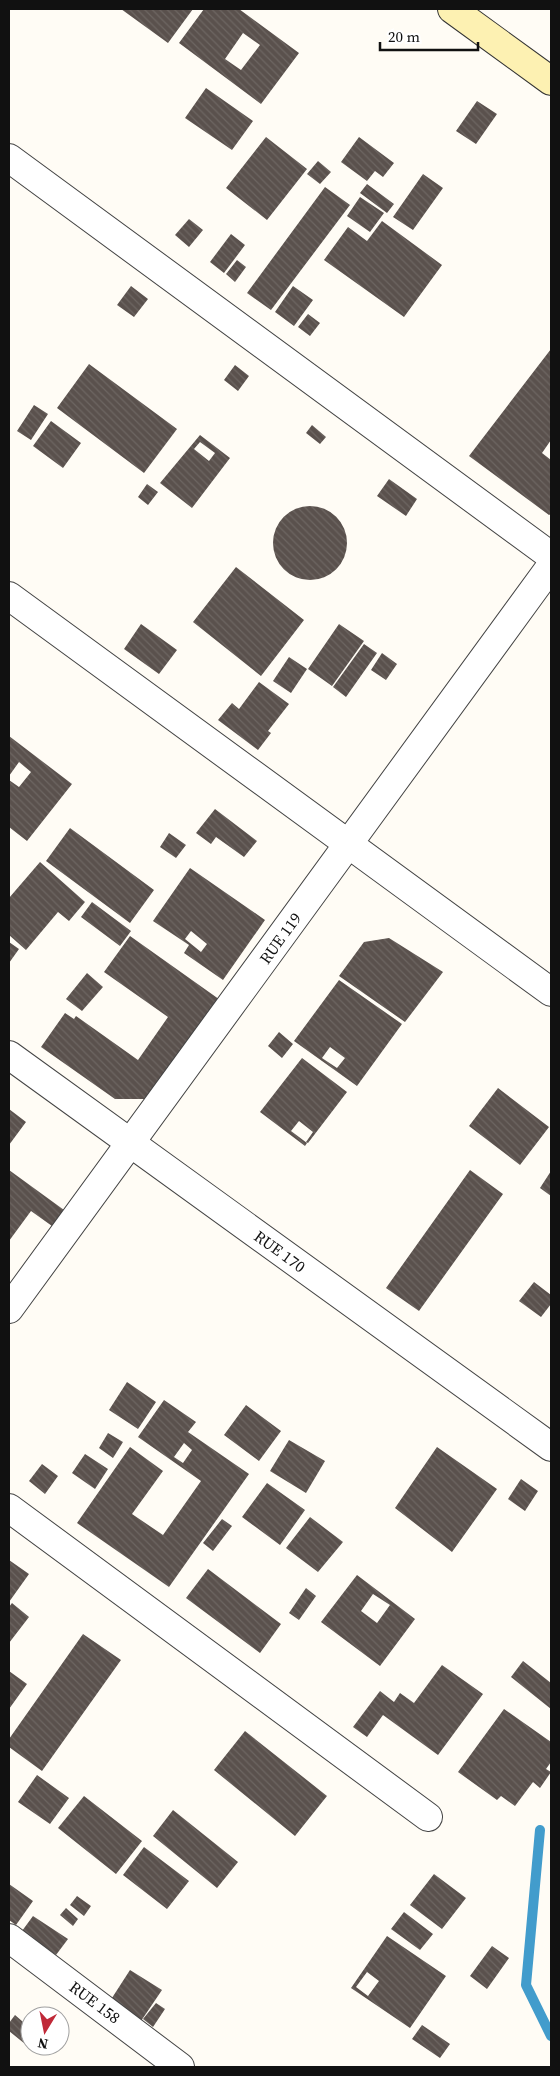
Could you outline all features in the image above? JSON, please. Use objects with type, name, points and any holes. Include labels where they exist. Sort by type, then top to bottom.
[{"type":"street","points":[[452,9],[551,82]]},
{"type":"street","points":[[9,158],[551,556]]},
{"type":"street","name":"RUE 119","points":[[9,1309],[551,566]]},
{"type":"street","points":[[9,596],[551,992]]},
{"type":"street","name":"RUE 170","points":[[9,1055],[551,1447]]},
{"type":"street","points":[[9,1508],[428,1816]]},
{"type":"street","name":"RUE 158","points":[[9,1938],[180,2067]]},
{"type":"building","points":[[121,9],[193,9],[168,43]]},
{"type":"building","points":[[204,9],[239,9],[299,53],[261,104],[179,43]],"holes":[[[243,33],[260,45],[241,70],[225,59]]]},
{"type":"building","points":[[206,88],[253,121],[232,150],[185,118]]},
{"type":"building","points":[[477,101],[497,114],[476,144],[456,131]]},
{"type":"building","points":[[266,137],[307,169],[267,220],[226,188]]},
{"type":"building","points":[[359,137],[394,163],[383,177],[375,171],[367,181],[341,162]]},
{"type":"building","points":[[318,161],[331,172],[320,184],[307,174]]},
{"type":"building","points":[[423,174],[443,188],[413,230],[393,217]]},
{"type":"building","points":[[367,184],[394,204],[387,213],[360,193]]},
{"type":"building","points":[[325,187],[350,205],[271,310],[247,293]]},
{"type":"building","points":[[360,197],[384,213],[370,232],[347,216]]},
{"type":"building","points":[[189,219],[203,230],[189,247],[175,235]]},
{"type":"building","points":[[382,221],[442,265],[404,317],[324,260],[348,227],[367,241]]},
{"type":"building","points":[[231,234],[245,245],[224,273],[210,262]]},
{"type":"building","points":[[237,260],[246,267],[235,282],[226,274]]},
{"type":"building","points":[[131,286],[148,299],[134,317],[117,305]]},
{"type":"building","points":[[293,286],[313,300],[294,326],[275,312]]},
{"type":"building","points":[[308,314],[320,323],[310,336],[298,327]]},
{"type":"building","points":[[551,349],[551,440],[542,453],[551,460],[551,514],[549,515],[469,456]]},
{"type":"building","points":[[89,364],[177,429],[144,473],[57,408]]},
{"type":"building","points":[[235,365],[249,376],[238,391],[224,380]]},
{"type":"building","points":[[34,405],[48,414],[31,440],[17,431]]},
{"type":"building","points":[[51,421],[81,443],[63,468],[33,446]]},
{"type":"building","points":[[312,425],[326,437],[320,444],[306,433]]},
{"type":"building","points":[[200,435],[230,458],[192,508],[160,483]],"holes":[[[200,442],[215,453],[209,461],[194,449]]]},
{"type":"building","points":[[389,479],[417,499],[406,516],[377,496]]},
{"type":"building","points":[[147,484],[158,492],[148,505],[138,497]]},
{"type":"building","points":[[310,506],[324,509],[336,517],[344,529],[347,543],[344,557],[336,569],[324,577],[310,580],[296,577],[284,569],[276,557],[273,543],[276,529],[284,517],[296,509]]},
{"type":"building","points":[[236,567],[304,620],[261,676],[193,622]]},
{"type":"building","points":[[141,624],[177,650],[159,674],[124,649]]},
{"type":"building","points":[[339,624],[364,641],[332,686],[308,669]]},
{"type":"building","points":[[364,644],[377,653],[346,697],[333,687]]},
{"type":"building","points":[[382,653],[397,664],[386,680],[371,670]]},
{"type":"building","points":[[289,657],[307,669],[291,693],[273,681]]},
{"type":"building","points":[[259,682],[289,704],[268,731],[271,733],[258,750],[218,720],[232,703],[239,709]]},
{"type":"building","points":[[9,736],[72,784],[27,841],[9,827],[9,780],[19,787],[31,772],[19,762],[9,776]]},
{"type":"building","points":[[215,809],[257,841],[244,857],[216,837],[211,844],[196,833]]},
{"type":"building","points":[[70,828],[154,890],[130,923],[46,861]]},
{"type":"building","points":[[169,833],[186,845],[176,858],[160,847]]},
{"type":"building","points":[[40,862],[85,902],[69,921],[58,912],[26,950],[9,935],[9,898]]},
{"type":"building","points":[[190,868],[265,920],[223,980],[184,953],[189,945],[153,921]],"holes":[[[191,931],[207,944],[201,952],[185,939]]]},
{"type":"building","points":[[92,902],[131,931],[120,946],[81,917]]},
{"type":"building","points":[[130,936],[223,1002],[149,1099],[115,1099],[41,1047],[65,1013],[74,1019],[76,1016],[138,1060],[168,1017],[104,972]]},
{"type":"building","points":[[389,938],[443,972],[405,1022],[339,976],[364,942]]},
{"type":"building","points":[[9,942],[19,949],[9,963]]},
{"type":"building","points":[[87,973],[103,987],[82,1011],[66,999]]},
{"type":"building","points":[[339,980],[402,1024],[357,1086],[294,1041]],"holes":[[[330,1047],[345,1058],[337,1068],[322,1058]]]},
{"type":"building","points":[[279,1032],[293,1044],[282,1058],[268,1046]]},
{"type":"building","points":[[302,1058],[347,1092],[308,1143],[306,1142],[313,1132],[299,1121],[291,1131],[307,1143],[305,1146],[260,1112]]},
{"type":"building","points":[[498,1088],[549,1127],[520,1165],[469,1126]]},
{"type":"building","points":[[9,1109],[26,1122],[9,1145]]},
{"type":"building","points":[[9,1170],[64,1210],[52,1226],[31,1211],[9,1241]]},
{"type":"building","points":[[470,1170],[503,1194],[419,1311],[386,1288]]},
{"type":"building","points":[[551,1171],[551,1196],[540,1188]]},
{"type":"building","points":[[534,1282],[551,1295],[551,1304],[541,1317],[519,1301]]},
{"type":"building","points":[[127,1382],[156,1402],[138,1429],[109,1410]]},
{"type":"building","points":[[164,1400],[196,1422],[188,1432],[249,1474],[169,1587],[77,1523],[130,1447],[163,1471],[132,1514],[163,1535],[201,1481],[138,1437]],"holes":[[[184,1443],[192,1450],[183,1463],[174,1457]]]},
{"type":"building","points":[[246,1405],[281,1431],[259,1461],[224,1435]]},
{"type":"building","points":[[108,1433],[123,1442],[113,1458],[99,1448]]},
{"type":"building","points":[[289,1440],[325,1461],[306,1493],[270,1471]]},
{"type":"building","points":[[437,1447],[497,1489],[452,1552],[395,1508]]},
{"type":"building","points":[[85,1454],[108,1469],[95,1489],[72,1473]]},
{"type":"building","points":[[42,1464],[58,1476],[45,1494],[29,1481]]},
{"type":"building","points":[[521,1479],[538,1491],[525,1511],[508,1499]]},
{"type":"building","points":[[267,1483],[305,1510],[280,1545],[242,1517]]},
{"type":"building","points":[[310,1517],[343,1542],[318,1572],[286,1548]]},
{"type":"building","points":[[222,1519],[232,1526],[213,1551],[203,1543]]},
{"type":"building","points":[[9,1560],[29,1574],[9,1602]]},
{"type":"building","points":[[208,1569],[281,1624],[260,1653],[186,1598]]},
{"type":"building","points":[[357,1575],[415,1619],[380,1666],[321,1622]],"holes":[[[373,1594],[390,1605],[377,1623],[361,1611]]]},
{"type":"building","points":[[306,1588],[316,1596],[299,1620],[289,1613]]},
{"type":"building","points":[[12,1603],[29,1617],[9,1643],[9,1607]]},
{"type":"building","points":[[83,1634],[121,1660],[42,1771],[9,1747],[9,1739]]},
{"type":"building","points":[[523,1661],[551,1683],[551,1709],[511,1677]]},
{"type":"building","points":[[442,1665],[483,1694],[438,1755],[383,1715],[367,1737],[353,1727],[380,1691],[394,1702],[400,1693],[414,1703]]},
{"type":"building","points":[[9,1671],[27,1684],[9,1709]]},
{"type":"building","points":[[504,1709],[551,1742],[551,1762],[546,1769],[551,1772],[540,1788],[533,1782],[515,1806],[501,1796],[497,1800],[458,1772]]},
{"type":"building","points":[[245,1731],[327,1796],[295,1836],[214,1770]]},
{"type":"building","points":[[37,1775],[69,1798],[50,1824],[18,1802]]},
{"type":"building","points":[[84,1796],[142,1841],[116,1874],[58,1828]]},
{"type":"building","points":[[173,1810],[238,1862],[217,1888],[153,1836]]},
{"type":"building","points":[[144,1847],[189,1881],[167,1909],[123,1875]]},
{"type":"building","points":[[434,1874],[466,1898],[442,1929],[410,1905]]},
{"type":"building","points":[[9,1884],[33,1901],[16,1925],[9,1920]]},
{"type":"building","points":[[77,1896],[91,1906],[84,1916],[70,1905]]},
{"type":"building","points":[[66,1908],[78,1919],[73,1926],[60,1915]]},
{"type":"building","points":[[404,1912],[433,1934],[420,1950],[391,1929]]},
{"type":"building","points":[[33,1916],[68,1939],[56,1955],[22,1931]]},
{"type":"building","points":[[387,1936],[446,1976],[410,2028],[351,1988]],"holes":[[[367,1972],[379,1981],[368,1996],[356,1987]]]},
{"type":"building","points":[[492,1946],[509,1958],[487,1989],[470,1976]]},
{"type":"building","points":[[130,1970],[162,1990],[141,2021],[110,2001]]},
{"type":"building","points":[[156,2003],[165,2009],[153,2027],[143,2019]]},
{"type":"building","points":[[15,2015],[20,2019],[20,2040],[9,2031],[9,2023]]},
{"type":"building","points":[[422,2025],[450,2044],[440,2058],[412,2039]]},
{"type":"waterway","points":[[540,1830],[526,1985],[551,2036]]}]
